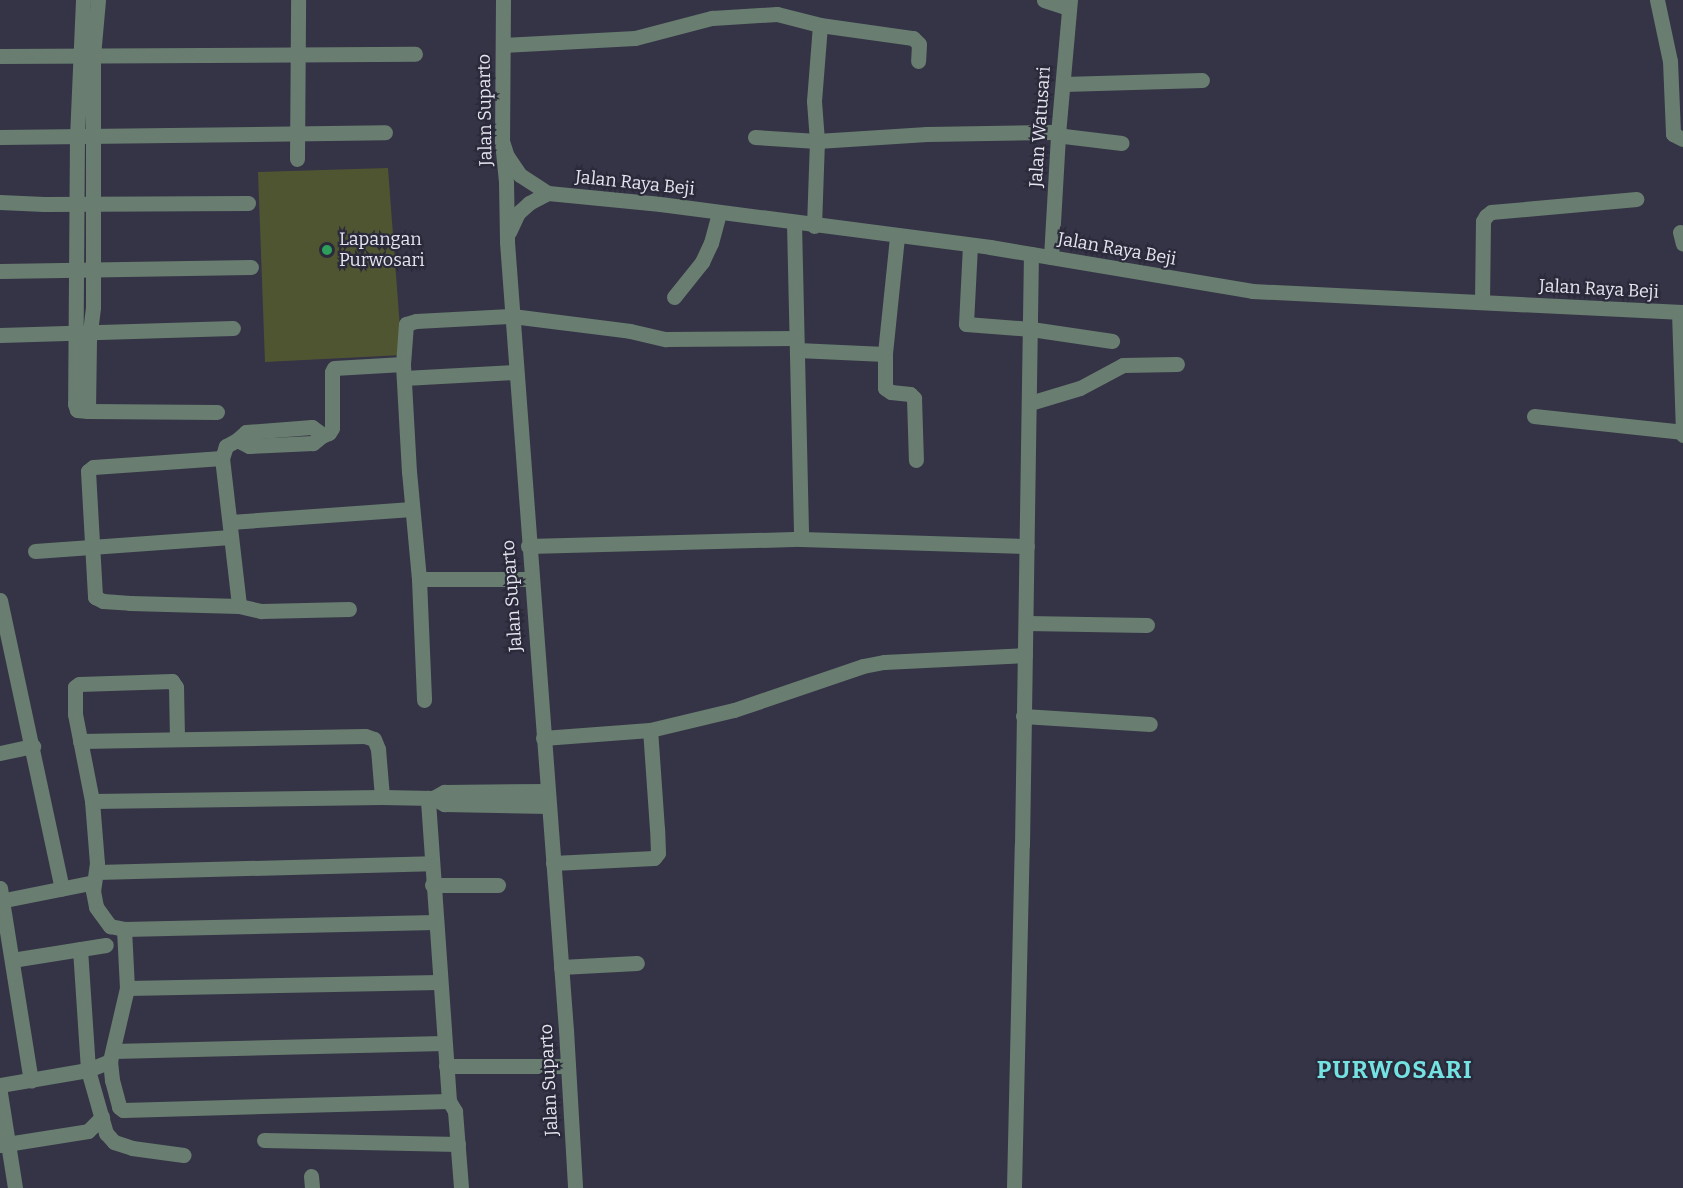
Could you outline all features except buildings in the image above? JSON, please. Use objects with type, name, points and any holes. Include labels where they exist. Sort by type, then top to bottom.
[{"type":"street","points":[[83,0],[86,56],[84,332],[88,411],[216,412]]},
{"type":"street","points":[[86,56],[98,0]]},
{"type":"street","points":[[297,159],[298,0]]},
{"type":"street","name":"Jalan Suparto","points":[[503,0],[502,141],[506,182],[507,242],[561,967],[575,1188]]},
{"type":"street","points":[[1044,0],[1070,4]]},
{"type":"street","points":[[1657,0],[1670,61],[1673,134],[1683,139]]},
{"type":"street","name":"Jalan Watusari","points":[[1051,257],[1058,134],[1070,4]]},
{"type":"street","points":[[503,45],[635,38],[736,15],[777,14],[820,24],[914,38],[919,44],[918,62]]},
{"type":"street","points":[[814,226],[818,141],[814,101],[820,24]]},
{"type":"street","points":[[0,56],[415,54]]},
{"type":"street","points":[[1063,84],[1202,80]]},
{"type":"street","points":[[0,137],[385,132]]},
{"type":"street","points":[[755,137],[818,141],[927,134],[1058,134],[1122,143]]},
{"type":"street","points":[[502,141],[507,156],[520,175],[548,193]]},
{"type":"street","points":[[507,242],[511,225],[518,213],[529,202],[548,193]]},
{"type":"street","name":"Jalan Raya Beji","points":[[548,193],[660,204],[970,245],[1252,291],[1681,312]]},
{"type":"street","points":[[1482,302],[1483,221],[1491,212],[1636,199]]},
{"type":"street","points":[[0,202],[248,203]]},
{"type":"street","points":[[674,297],[702,262],[711,243],[719,213]]},
{"type":"street","points":[[794,223],[801,539]]},
{"type":"street","points":[[897,237],[885,354],[885,388],[891,392],[910,394],[914,398],[916,460]]},
{"type":"street","points":[[970,245],[966,324],[1031,329],[1112,341]]},
{"type":"street","points":[[1014,1188],[1031,254]]},
{"type":"street","points":[[0,271],[251,267]]},
{"type":"street","points":[[1534,416],[1683,433],[1681,312]]},
{"type":"street","points":[[424,700],[419,579],[412,509],[404,371],[406,324],[512,316],[630,331],[666,339],[797,344],[885,354]]},
{"type":"street","points":[[0,334],[233,328]]},
{"type":"street","points":[[1030,403],[1080,388],[1123,365],[1177,364]]},
{"type":"street","points":[[239,606],[222,458],[226,446],[237,440],[249,446],[313,443],[323,435],[329,434],[332,428],[332,372],[334,368],[516,372]]},
{"type":"street","points":[[222,458],[93,467],[88,471],[93,593],[99,600],[239,606],[261,611],[349,609]]},
{"type":"street","points":[[35,551],[412,509]]},
{"type":"street","points":[[528,546],[651,541],[801,539],[1027,546]]},
{"type":"street","points":[[419,579],[531,579]]},
{"type":"street","points":[[0,600],[62,888]]},
{"type":"street","points":[[1026,623],[1147,625]]},
{"type":"street","points":[[543,738],[650,730],[734,711],[863,666],[928,658],[1025,654]]},
{"type":"street","points":[[177,738],[176,687],[172,681],[79,684],[75,687],[75,714],[92,801],[96,907],[110,926],[123,929],[435,922]]},
{"type":"street","points":[[1023,716],[1150,724]]},
{"type":"street","points":[[553,863],[654,858],[658,852],[650,730]]},
{"type":"street","points":[[80,741],[365,736],[374,739],[378,749],[382,797]]},
{"type":"street","points":[[0,753],[33,746]]},
{"type":"street","points":[[92,801],[382,797],[431,798],[444,804],[548,799]]},
{"type":"street","points":[[431,798],[431,863],[439,982],[449,1101],[455,1111],[461,1188]]},
{"type":"street","points":[[31,1081],[1,897],[62,888],[96,877],[431,863]]},
{"type":"street","points":[[432,885],[498,885]]},
{"type":"street","points":[[123,929],[127,988],[112,1056],[112,1080],[119,1107],[123,1110],[449,1101]]},
{"type":"street","points":[[12,960],[106,945]]},
{"type":"street","points":[[80,949],[88,1070],[106,1133],[114,1142],[132,1148],[184,1155]]},
{"type":"street","points":[[561,967],[637,963]]},
{"type":"street","points":[[127,988],[439,982]]},
{"type":"street","points":[[0,1085],[88,1070],[112,1056],[444,1043]]},
{"type":"street","points":[[446,1066],[568,1066]]},
{"type":"street","points":[[0,1093],[4,1145],[15,1188]]},
{"type":"street","points":[[4,1145],[88,1131],[102,1117]]},
{"type":"street","points":[[264,1140],[458,1144]]},
{"type":"green space","name":"Lapangan Purwosari","points":[[388,168],[402,355],[265,362],[258,172]]},
{"type":"place","name":"Lapangan Purwosari","points":[[327,250]]},
{"type":"district","name":"PURWOSARI","points":[[1395,1071]]}]
